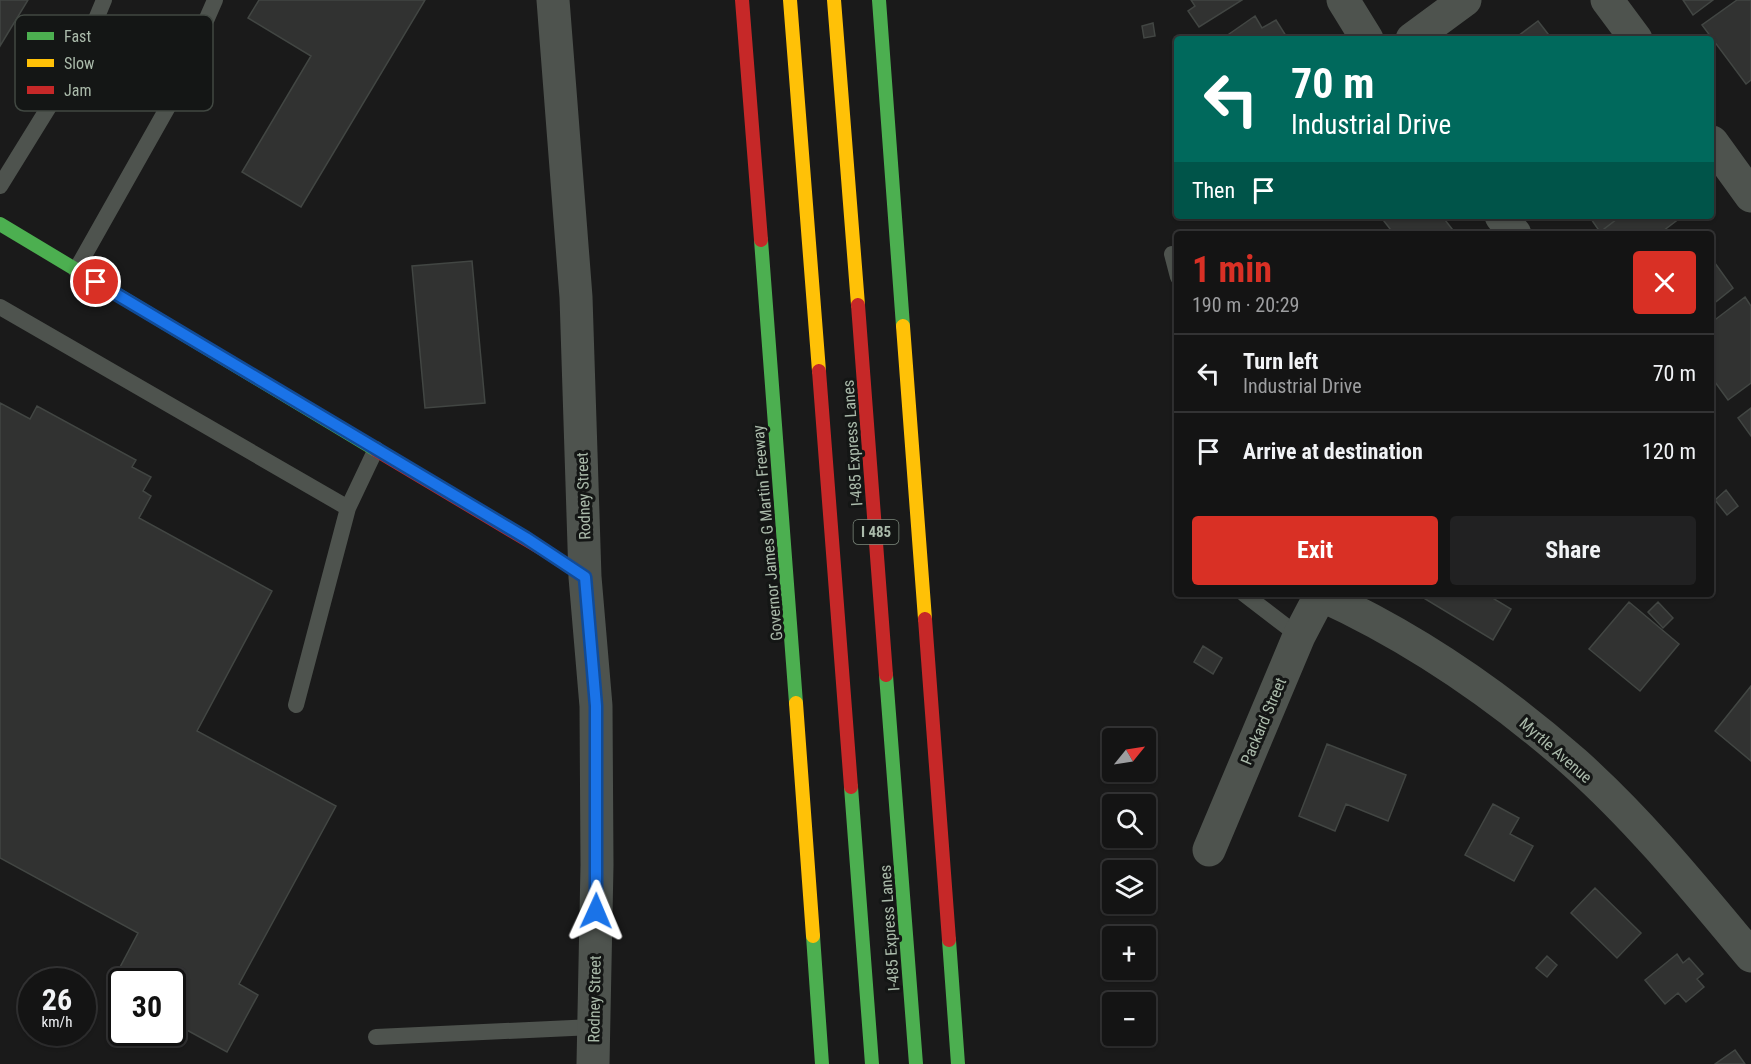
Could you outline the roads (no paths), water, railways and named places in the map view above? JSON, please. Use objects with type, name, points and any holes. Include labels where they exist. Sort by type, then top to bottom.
[{"type":"main road","name":"Governor James G Martin Freeway","points":[[742,0],[822,1064]]},
{"type":"main road","name":"I-485 Express Lanes","points":[[790,0],[872,1064]]},
{"type":"main road","name":"I-485 Express Lanes","points":[[834,0],[916,1064]]},
{"type":"main road","name":"I 485","points":[[879,0],[958,1064]]},
{"type":"main road","points":[[0,224],[544,550],[585,577]]},
{"type":"main road","points":[[816,1064],[818,1015]]},
{"type":"street","name":"Rodney Street","points":[[553,0],[576,297],[585,577],[596,706],[597,865],[593,1064]]},
{"type":"street","points":[[1343,0],[1365,36]]},
{"type":"street","points":[[1416,36],[1465,0]]},
{"type":"street","points":[[1607,0],[1634,36]]},
{"type":"street","points":[[1714,145],[1751,196]]},
{"type":"street","points":[[1503,219],[1513,231]]},
{"type":"street","name":"Packard Street","points":[[1209,850],[1299,636],[1319,597]]},
{"type":"street","name":"Myrtle Avenue","points":[[1327,597],[1394,632],[1454,670],[1544,737],[1577,765],[1642,830],[1751,956]]},
{"type":"lane","points":[[98,15],[104,0]]},
{"type":"lane","points":[[208,15],[215,0]]},
{"type":"lane","points":[[0,186],[46,111]]},
{"type":"lane","points":[[76,270],[166,111]]},
{"type":"lane","points":[[1172,254],[1174,262]]},
{"type":"lane","points":[[0,307],[348,508]]},
{"type":"lane","points":[[296,705],[348,508],[376,449]]},
{"type":"lane","points":[[1248,597],[1299,636]]},
{"type":"lane","points":[[376,1037],[593,1026]]}]
